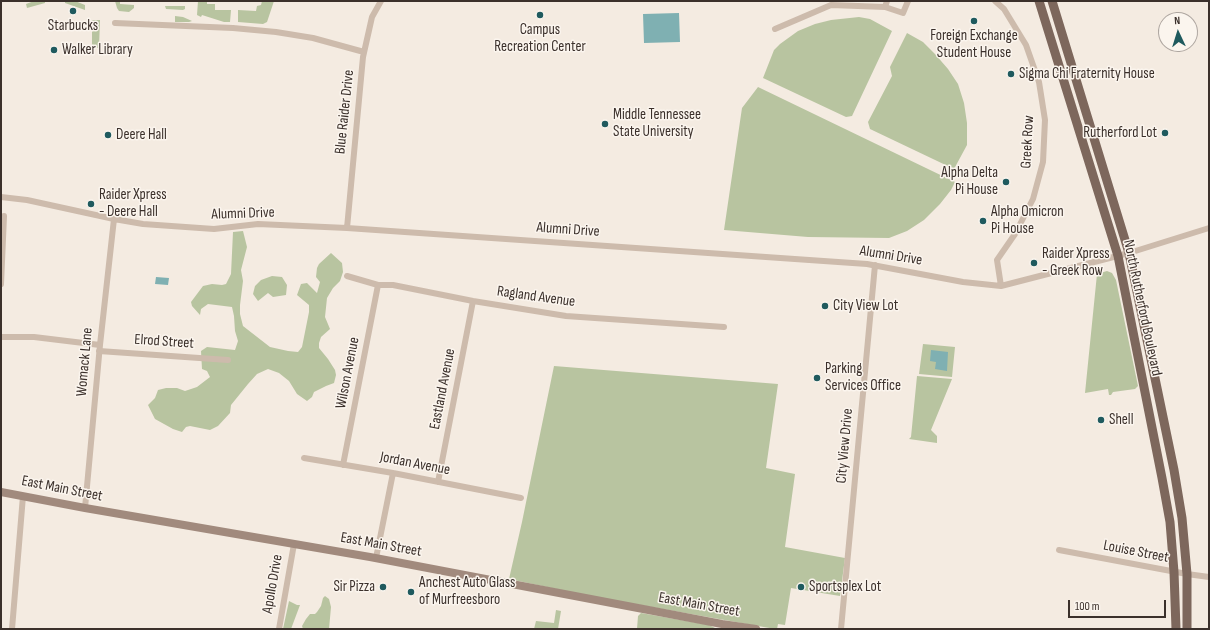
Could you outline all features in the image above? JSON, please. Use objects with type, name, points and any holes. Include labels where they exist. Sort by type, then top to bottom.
[{"type":"main road","name":"North Rutherford Boulevard","points":[[1039,1],[1118,256],[1170,522],[1176,629]]},
{"type":"main road","name":"North Rutherford Boulevard","points":[[1052,1],[1129,253],[1174,470],[1182,518],[1187,574],[1187,629]]},
{"type":"street","name":"Blue Raider Drive","points":[[347,228],[364,52],[372,16],[381,1]]},
{"type":"street","points":[[775,29],[831,5],[886,4],[903,14],[908,1]]},
{"type":"street","name":"Greek Row","points":[[995,1],[1004,9],[1026,45],[1039,82],[1045,120],[1043,162],[1033,199],[1015,234],[997,260],[1001,286]]},
{"type":"street","points":[[115,23],[233,28],[276,32],[313,38],[364,52]]},
{"type":"street","name":"Alumni Drive","points":[[1,197],[27,200],[143,224],[214,229],[258,224],[347,228],[875,264],[963,282],[1001,286],[1129,253],[1209,228]]},
{"type":"street","points":[[1,284],[4,216]]},
{"type":"street","name":"Womack Lane","points":[[85,508],[114,219]]},
{"type":"street","name":"City View Drive","points":[[841,629],[875,264]]},
{"type":"street","name":"Ragland Avenue","points":[[347,276],[378,285],[393,285],[473,301],[566,316],[724,327]]},
{"type":"street","name":"Wilson Avenue","points":[[343,465],[378,285]]},
{"type":"street","name":"Eastland Avenue","points":[[438,482],[473,301]]},
{"type":"street","name":"Elrod Street","points":[[1,337],[34,337],[100,348],[228,360]]},
{"type":"street","name":"Jordan Avenue","points":[[304,458],[393,473],[521,498]]},
{"type":"street","points":[[376,558],[393,473]]},
{"type":"street","name":"East Main Street","points":[[1,492],[376,558],[756,629]]},
{"type":"street","points":[[12,629],[23,496]]},
{"type":"street","name":"Apollo Drive","points":[[279,629],[294,544]]},
{"type":"street","name":"Louise Street","points":[[1059,550],[1174,572],[1209,577]]},
{"type":"street","points":[[713,622],[725,629]]},
{"type":"green space","points":[[34,1],[45,1],[45,3],[27,8],[26,4]]},
{"type":"green space","points":[[65,1],[75,1],[85,5],[85,10],[65,3]]},
{"type":"green space","points":[[115,1],[120,1],[120,4],[134,5],[134,8],[129,12],[119,11]]},
{"type":"green space","points":[[198,1],[207,1],[207,4],[215,4],[215,10],[231,10],[230,22],[224,22],[202,15],[201,17],[197,15]]},
{"type":"green space","points":[[262,1],[274,1],[267,22],[263,24],[238,22],[238,10],[256,11],[257,6],[261,5]]},
{"type":"green space","points":[[165,6],[185,6],[185,9],[166,9]]},
{"type":"green space","points":[[175,16],[183,17],[192,21],[175,22]]},
{"type":"green space","points":[[859,17],[870,19],[892,31],[852,116],[846,117],[763,78],[774,50],[798,31],[815,24],[831,20]]},
{"type":"green space","points":[[92,20],[100,20],[99,48],[92,48]]},
{"type":"green space","points":[[907,33],[923,42],[935,54],[958,84],[964,103],[967,123],[967,145],[954,169],[870,129],[868,122],[892,76],[890,67]]},
{"type":"green space","points":[[758,87],[955,182],[951,190],[924,220],[907,231],[889,238],[808,237],[724,230],[742,108]]},
{"type":"green space","points":[[243,231],[247,247],[241,270],[243,281],[240,314],[243,326],[270,347],[298,352],[302,347],[309,312],[309,305],[297,295],[301,284],[307,283],[317,293],[320,282],[316,277],[319,264],[331,253],[342,263],[343,272],[340,281],[333,288],[327,298],[325,317],[330,329],[321,337],[319,343],[319,348],[335,370],[336,375],[334,383],[314,392],[312,397],[307,401],[297,394],[289,381],[279,373],[268,369],[257,374],[248,384],[231,405],[230,413],[218,426],[210,430],[190,426],[186,427],[182,432],[173,429],[155,419],[148,405],[155,398],[158,390],[177,388],[185,391],[197,387],[210,377],[207,371],[202,369],[201,351],[207,347],[235,350],[238,341],[235,331],[232,307],[208,304],[201,309],[200,315],[192,306],[191,302],[203,286],[212,284],[226,284],[231,274],[233,232]]},
{"type":"green space","points":[[1107,271],[1112,273],[1116,280],[1138,386],[1135,389],[1113,392],[1111,395],[1109,395],[1108,389],[1085,393],[1097,274]]},
{"type":"green space","points":[[272,276],[282,277],[287,285],[286,295],[273,297],[268,293],[258,301],[253,294],[255,286],[261,280]]},
{"type":"green space","points":[[923,344],[955,347],[952,377],[919,374]]},
{"type":"green space","points":[[554,366],[778,384],[766,468],[795,474],[785,547],[845,558],[840,596],[791,588],[785,625],[778,624],[777,629],[775,629],[590,596],[509,579]]},
{"type":"green space","points":[[917,376],[952,379],[931,430],[937,436],[937,443],[909,439],[911,437]]},
{"type":"green space","points":[[325,596],[329,599],[331,607],[329,629],[303,629],[302,626],[306,619],[310,614],[315,614],[317,612]]},
{"type":"green space","points":[[289,601],[300,605],[291,629],[283,629]]},
{"type":"green space","points":[[556,610],[561,611],[558,629],[534,629],[536,621],[554,623]]},
{"type":"green space","points":[[641,613],[709,625],[717,629],[637,629],[638,616]]},
{"type":"water","points":[[679,13],[680,42],[644,43],[643,14]]},
{"type":"water","points":[[156,277],[169,278],[168,285],[155,284]]},
{"type":"water","points":[[931,350],[948,352],[947,371],[935,369],[936,362],[930,361]]},
{"type":"place","name":"Starbucks","points":[[73,11]]},
{"type":"place","name":"Campus Recreation Center","points":[[540,15]]},
{"type":"place","name":"Foreign Exchange Student House","points":[[974,21]]},
{"type":"place","name":"Walker Library","points":[[54,50]]},
{"type":"place","name":"Sigma Chi Fraternity House","points":[[1011,74]]},
{"type":"place","name":"Middle Tennessee State University","points":[[605,124]]},
{"type":"place","name":"Rutherford Lot","points":[[1165,133]]},
{"type":"place","name":"Deere Hall","points":[[108,135]]},
{"type":"place","name":"Alpha Delta Pi House","points":[[1006,182]]},
{"type":"place","name":"Raider Xpress - Deere Hall","points":[[91,204]]},
{"type":"place","name":"Alpha Omicron Pi House","points":[[983,221]]},
{"type":"place","name":"Raider Xpress - Greek Row","points":[[1034,263]]},
{"type":"place","name":"City View Lot","points":[[825,306]]},
{"type":"place","name":"Parking Services Office","points":[[817,378]]},
{"type":"place","name":"Shell","points":[[1101,420]]},
{"type":"place","name":"Sir Pizza","points":[[383,587]]},
{"type":"place","name":"Sportsplex Lot","points":[[801,587]]},
{"type":"place","name":"Anchest Auto Glass of Murfreesboro","points":[[411,592]]}]
